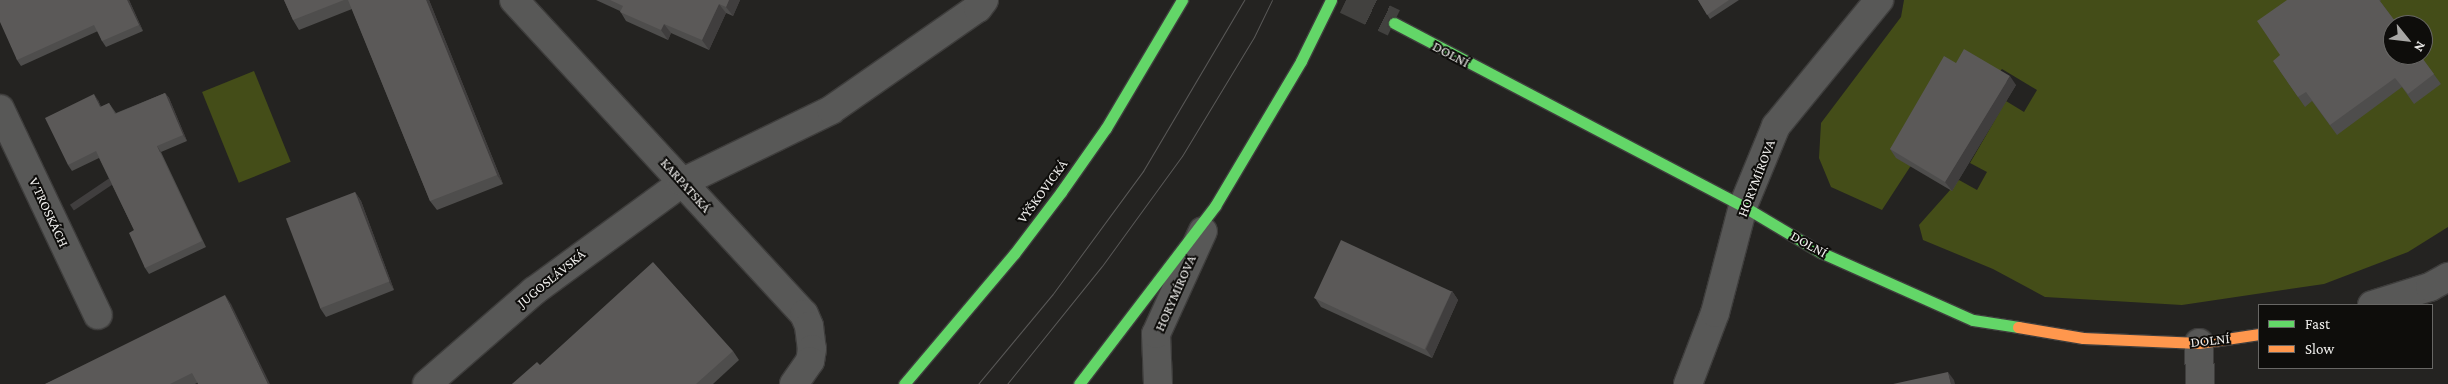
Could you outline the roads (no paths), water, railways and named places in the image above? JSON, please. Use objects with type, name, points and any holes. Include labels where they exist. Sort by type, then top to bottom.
[{"type":"street","name":"KARPATSKÁ","points":[[514,0],[804,314],[811,332],[812,349],[810,361],[794,384]]},
{"type":"street","name":"JUGOSLÁVSKÁ","points":[[426,384],[534,291],[683,182],[831,110],[978,8],[984,0]]},
{"type":"street","name":"VÝŠKOVICKÁ","points":[[904,384],[1008,261],[1061,192],[1106,128],[1182,0]]},
{"type":"street","points":[[1079,384],[1215,206],[1301,61],[1331,0]]},
{"type":"street","name":"HORYMÍROVA","points":[[1688,384],[1715,313],[1743,206],[1776,126],[1879,0]]},
{"type":"street","name":"DOLNÍ","points":[[1394,24],[1743,206],[1820,252],[1973,320],[2083,338],[2199,344],[2258,334]]},
{"type":"street","name":"V TROSKÁCH","points":[[0,109],[98,315]]},
{"type":"street","name":"HORYMÍROVA","points":[[1158,384],[1156,334],[1215,206]]},
{"type":"street","points":[[2375,304],[2430,287],[2448,276]]},
{"type":"street","points":[[2199,344],[2200,384]]},
{"type":"tunnel","points":[[1346,0],[1394,23]]},
{"type":"tram line","points":[[978,384],[1052,295],[1143,171],[1244,0]]},
{"type":"tram line","points":[[1007,384],[1102,266],[1182,156],[1254,37],[1272,0]]}]
